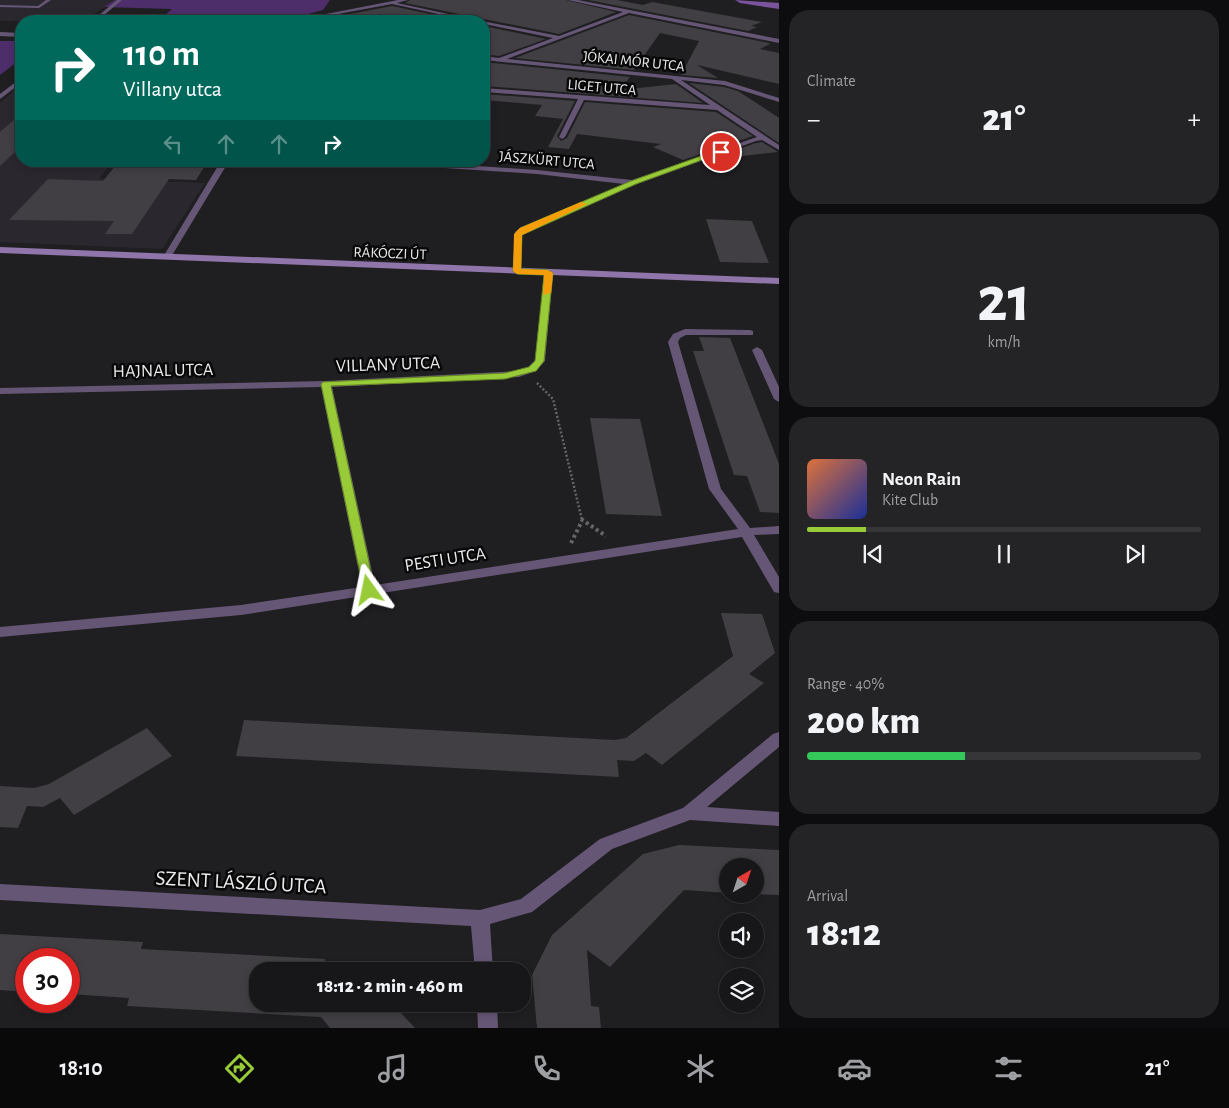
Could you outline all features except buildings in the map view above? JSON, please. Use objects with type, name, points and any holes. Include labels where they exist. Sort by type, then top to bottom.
[{"type":"street","points":[[101,15],[120,0]]},
{"type":"street","points":[[321,15],[406,0]]},
{"type":"street","points":[[570,0],[779,41]]},
{"type":"street","points":[[389,3],[448,15]]},
{"type":"street","points":[[330,13],[332,5]]},
{"type":"street","points":[[499,60],[629,12]]},
{"type":"street","points":[[490,23],[558,38]]},
{"type":"street","points":[[0,34],[15,35]]},
{"type":"street","name":"JÓKAI MÓR UTCA","points":[[490,59],[726,83],[778,99]]},
{"type":"street","points":[[675,77],[779,148]]},
{"type":"street","points":[[0,97],[15,85]]},
{"type":"street","name":"LIGET UTCA","points":[[490,90],[719,108]]},
{"type":"street","points":[[562,137],[582,98]]},
{"type":"street","points":[[517,271],[518,234],[522,230],[634,182],[764,138]]},
{"type":"street","points":[[167,257],[221,167]]},
{"type":"street","name":"JÁSZKÜRT UTCA","points":[[464,167],[634,182]]},
{"type":"street","name":"RÁKÓCZI ÚT","points":[[0,250],[779,281]]},
{"type":"street","points":[[526,371],[540,361],[548,273]]},
{"type":"street","points":[[750,333],[685,332],[676,336],[672,342],[715,489],[746,532],[779,589]]},
{"type":"street","points":[[757,350],[779,399]]},
{"type":"street","name":"VILLANY UTCA","points":[[369,590],[326,384],[505,376],[526,371]]},
{"type":"street","name":"HAJNAL UTCA","points":[[0,391],[326,384]]},
{"type":"street","name":"PESTI UTCA","points":[[0,632],[241,610],[746,532],[779,530]]},
{"type":"street","name":"SZENT LÁSZLÓ UTCA","points":[[0,892],[480,918],[526,906],[606,844],[689,813],[779,738]]},
{"type":"street","name":"SZENT LÁSZLÓ UTCA","points":[[689,813],[779,819]]},
{"type":"street","points":[[480,918],[483,962]]},
{"type":"street","points":[[487,1012],[488,1028]]},
{"type":"lane","points":[[0,6],[39,7],[49,0]]},
{"type":"path","points":[[526,371],[553,399],[582,521],[627,550]]},
{"type":"shaded area","points":[[0,0],[115,0],[92,15],[15,15],[15,21],[0,21]]},
{"type":"shaded area","points":[[115,0],[330,0],[323,10],[304,15],[165,15],[172,9],[104,7]]},
{"type":"shaded area","points":[[0,41],[15,41],[15,64],[0,75]]},
{"type":"shaded area","points":[[15,90],[15,167],[108,167],[99,179],[205,183],[162,249],[0,242],[0,103]]},
{"type":"waterway","points":[[740,0],[779,6]]},
{"type":"slow traffic","points":[[546,293],[548,273],[517,271],[518,234],[522,230],[583,204]]},
{"type":"route","points":[[369,590],[326,384],[505,376],[519,374],[532,369],[540,361],[548,273],[517,271],[518,234],[522,230],[634,182],[721,152]]}]
